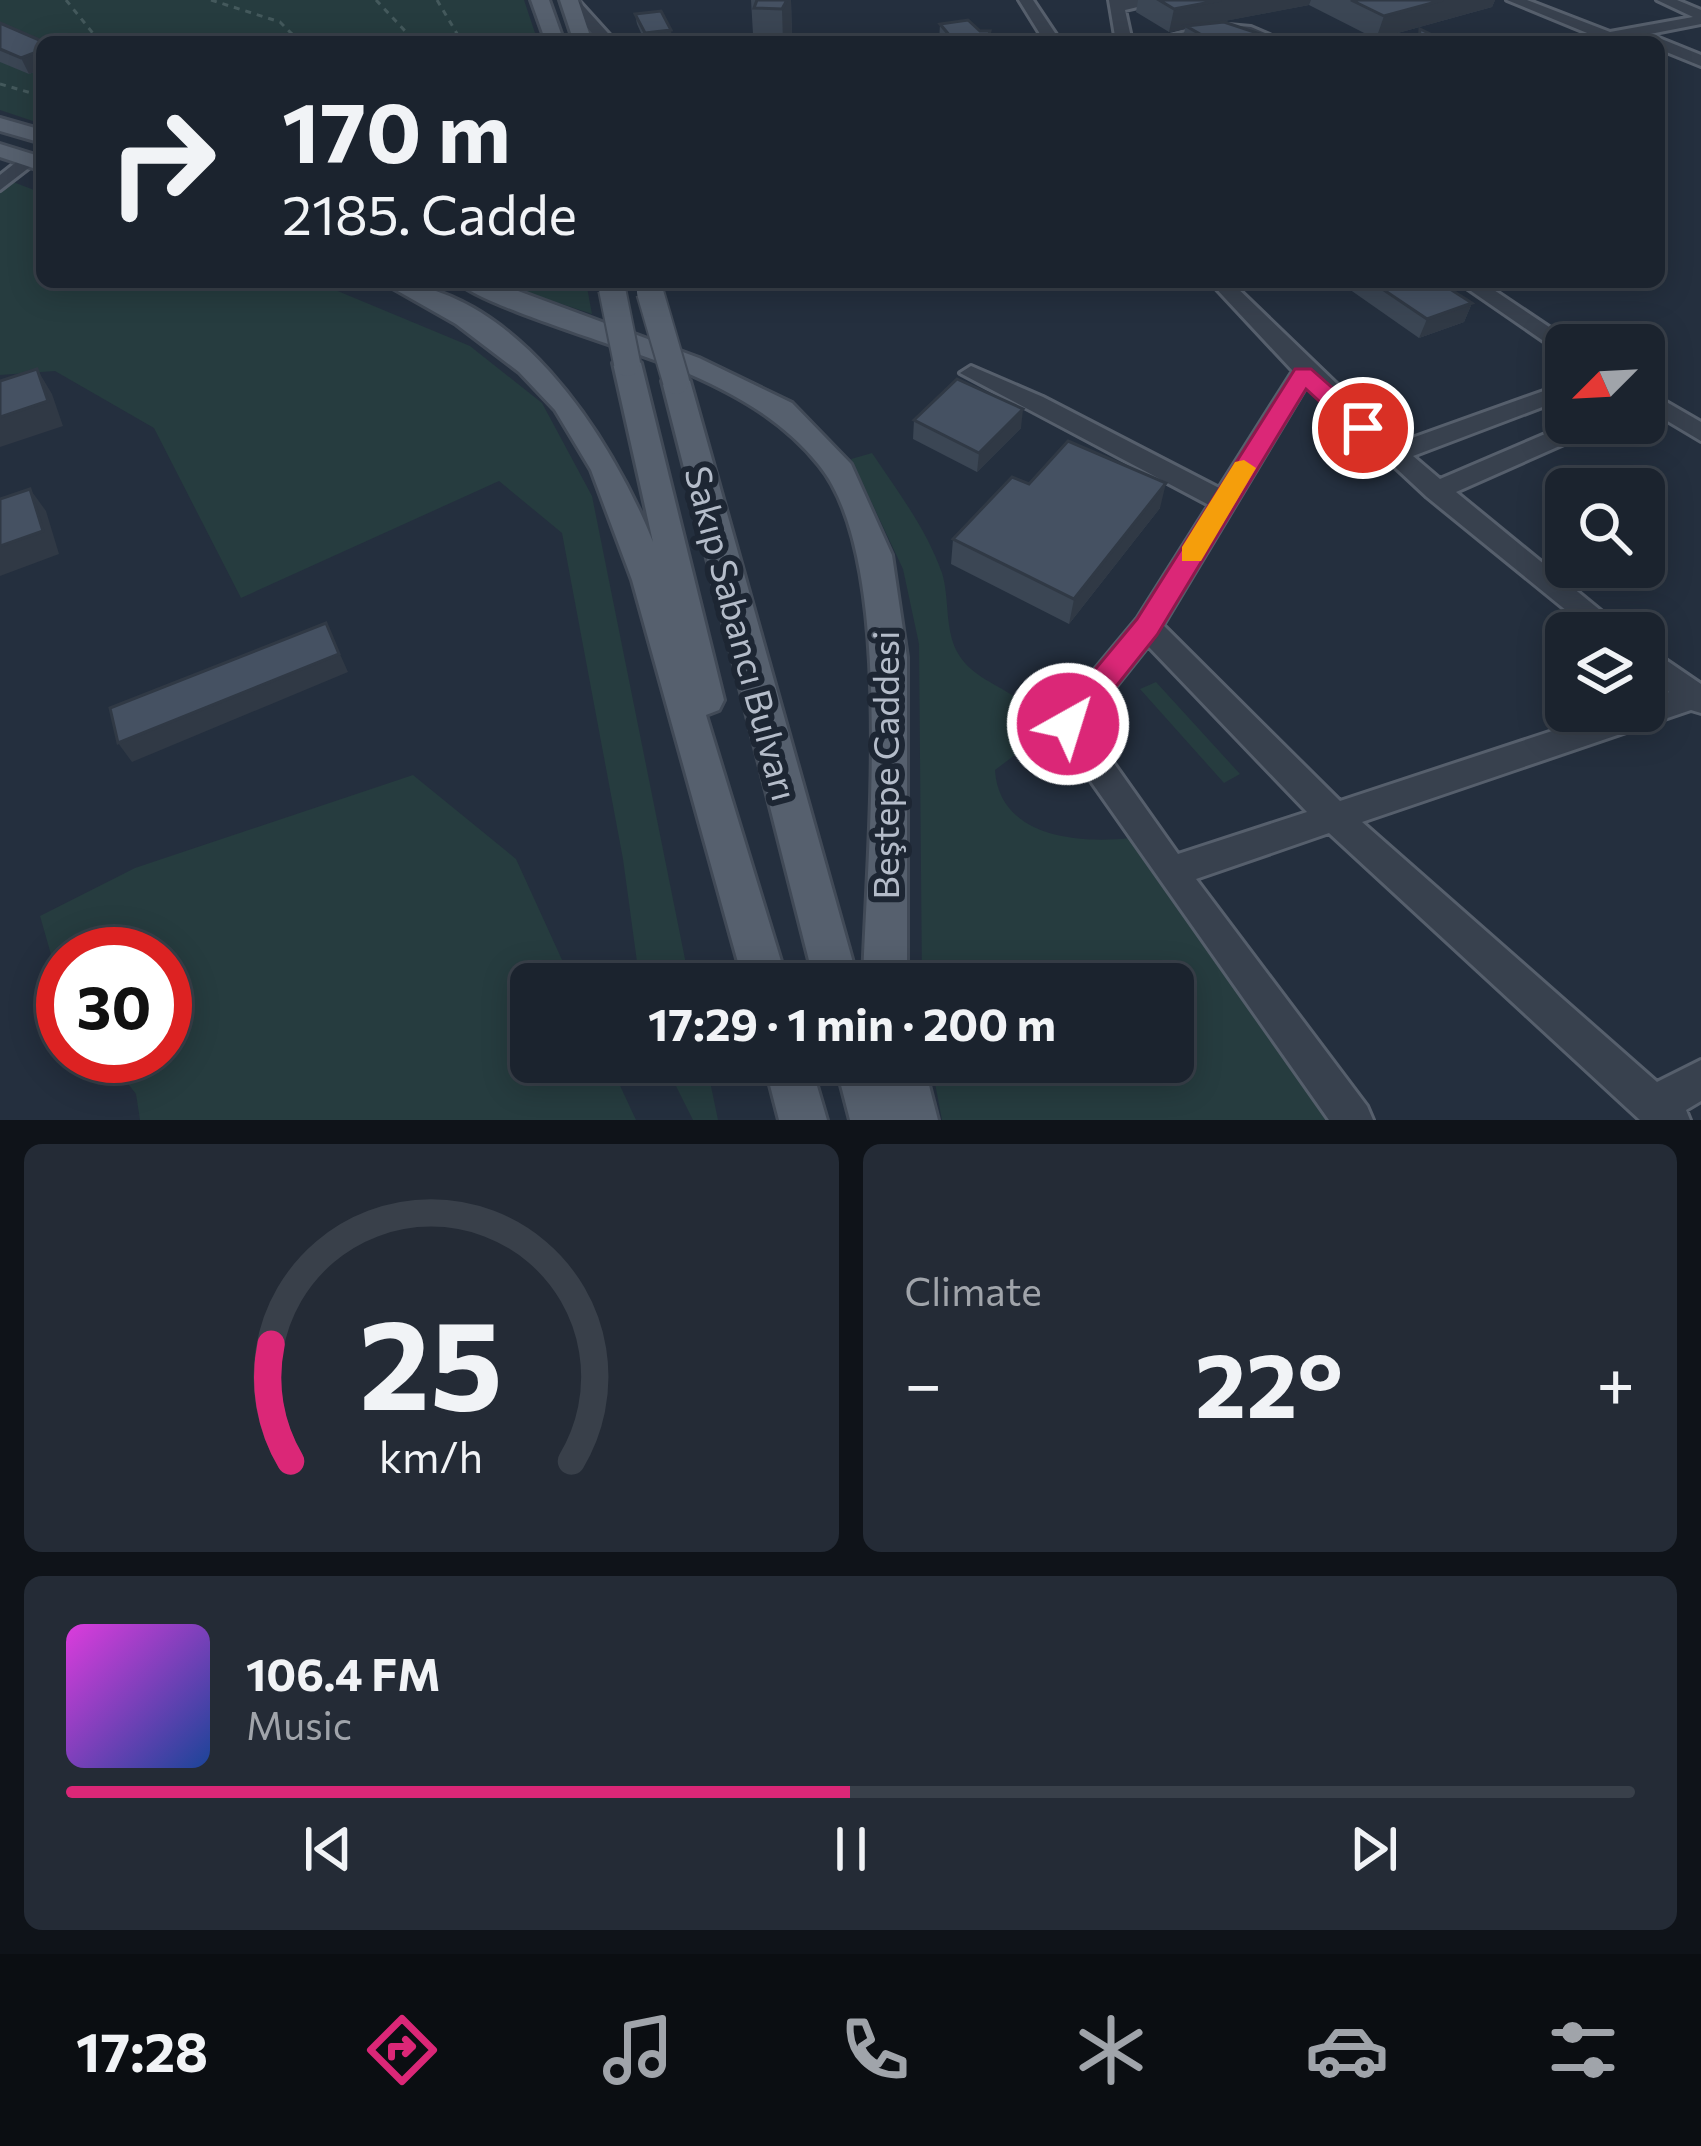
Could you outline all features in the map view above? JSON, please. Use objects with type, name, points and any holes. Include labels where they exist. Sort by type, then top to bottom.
[{"type":"main road","points":[[540,0],[553,36]]},
{"type":"main road","points":[[570,0],[581,36]]},
{"type":"main road","points":[[0,124],[36,135]]},
{"type":"main road","points":[[0,150],[36,162]]},
{"type":"main road","points":[[405,288],[501,343],[536,373],[566,406],[601,461],[650,583],[763,963]]},
{"type":"main road","name":"Beştepe Caddesi","points":[[487,288],[689,364],[782,409],[836,464],[876,555],[889,657],[885,963]]},
{"type":"main road","name":"Sakıp Sabancı Bulvarı","points":[[611,288],[764,963]]},
{"type":"main road","name":"Sakıp Sabancı Bulvarı","points":[[649,288],[831,963]]},
{"type":"main road","points":[[794,1083],[803,1120]]},
{"type":"main road","points":[[864,1083],[874,1120]]},
{"type":"main road","points":[[905,1083],[914,1120]]},
{"type":"street","points":[[570,0],[603,36]]},
{"type":"street","points":[[1026,0],[1049,36]]},
{"type":"street","points":[[1123,36],[1117,4],[1160,0]]},
{"type":"street","points":[[1514,0],[1591,34],[1635,32],[1697,13]]},
{"type":"street","points":[[1556,0],[1644,36]]},
{"type":"street","points":[[1664,0],[1697,13]]},
{"type":"street","points":[[1184,36],[1231,26],[1249,27],[1266,36]]},
{"type":"street","points":[[1665,45],[1701,61]]},
{"type":"street","points":[[0,184],[36,162]]},
{"type":"street","points":[[1225,288],[1303,374],[1436,491],[1588,612]]},
{"type":"street","points":[[1477,288],[1545,332]]},
{"type":"street","points":[[971,373],[1057,410],[1094,435],[1223,501]]},
{"type":"street","points":[[1303,374],[1147,627],[1068,724],[1353,1120]]},
{"type":"street","points":[[1393,454],[1545,398]]},
{"type":"street","points":[[1665,410],[1701,433]]},
{"type":"street","points":[[1436,491],[1545,443]]},
{"type":"street","points":[[1147,627],[1336,819],[1662,1113],[1701,1079]]},
{"type":"street","points":[[1665,672],[1698,698]]},
{"type":"street","points":[[1171,872],[1698,698]]},
{"type":"path","points":[[66,0],[95,36]]},
{"type":"path","points":[[211,0],[280,22],[294,36]]},
{"type":"path","points":[[376,0],[407,33],[404,36]]},
{"type":"path","points":[[436,0],[458,36]]},
{"type":"path","points":[[0,84],[36,94]]},
{"type":"green space","points":[[0,0],[524,0],[536,36],[36,36],[36,122],[0,110]]},
{"type":"green space","points":[[0,177],[36,191],[36,288],[330,288],[470,346],[542,403],[592,496],[686,963],[637,963],[623,859],[562,533],[499,481],[241,598],[154,428],[55,371],[0,375]]},
{"type":"green space","points":[[513,288],[587,288],[592,314]]},
{"type":"green space","points":[[872,453],[911,511],[942,573],[951,636],[959,655],[980,676],[1018,699],[1036,721],[1039,737],[995,770],[1010,810],[1026,823],[1066,837],[1131,838],[1335,1120],[942,1120],[935,1083],[1194,1083],[1194,963],[922,963],[919,644],[903,569],[851,459]]},
{"type":"green space","points":[[1156,682],[1240,774],[1224,783],[1140,689]]},
{"type":"green space","points":[[413,775],[516,859],[563,963],[510,963],[510,1083],[619,1083],[636,1120],[140,1120],[136,1094],[127,1083],[192,1083],[192,927],[43,927],[40,916],[135,868]]},
{"type":"green space","points":[[674,1083],[710,1083],[718,1120],[693,1120]]},
{"type":"building","points":[[757,0],[787,0],[782,9],[754,8]]},
{"type":"building","points":[[1159,0],[1221,0],[1174,9]]},
{"type":"building","points":[[1351,0],[1443,0],[1384,16]]},
{"type":"building","points":[[661,11],[671,30],[645,33],[635,14]]},
{"type":"building","points":[[968,20],[980,31],[990,31],[989,36],[950,36],[940,24]]},
{"type":"building","points":[[1224,22],[1266,36],[1204,36],[1186,26]]},
{"type":"building","points":[[0,23],[36,39],[36,52],[21,58],[0,49]]},
{"type":"building","points":[[1381,288],[1448,288],[1472,303],[1427,319]]},
{"type":"building","points":[[37,369],[48,401],[0,417],[0,381]]},
{"type":"building","points":[[957,379],[1023,409],[979,453],[914,420]]},
{"type":"building","points":[[1068,441],[1166,483],[1074,599],[953,539],[1012,477],[1029,484]]},
{"type":"building","points":[[30,489],[43,531],[0,546],[0,499]]},
{"type":"building","points":[[326,623],[339,654],[118,743],[110,708]]},
{"type":"slow traffic","points":[[1191,554],[1244,468]]},
{"type":"route","points":[[1068,724],[1147,627],[1303,374],[1363,428]]}]
